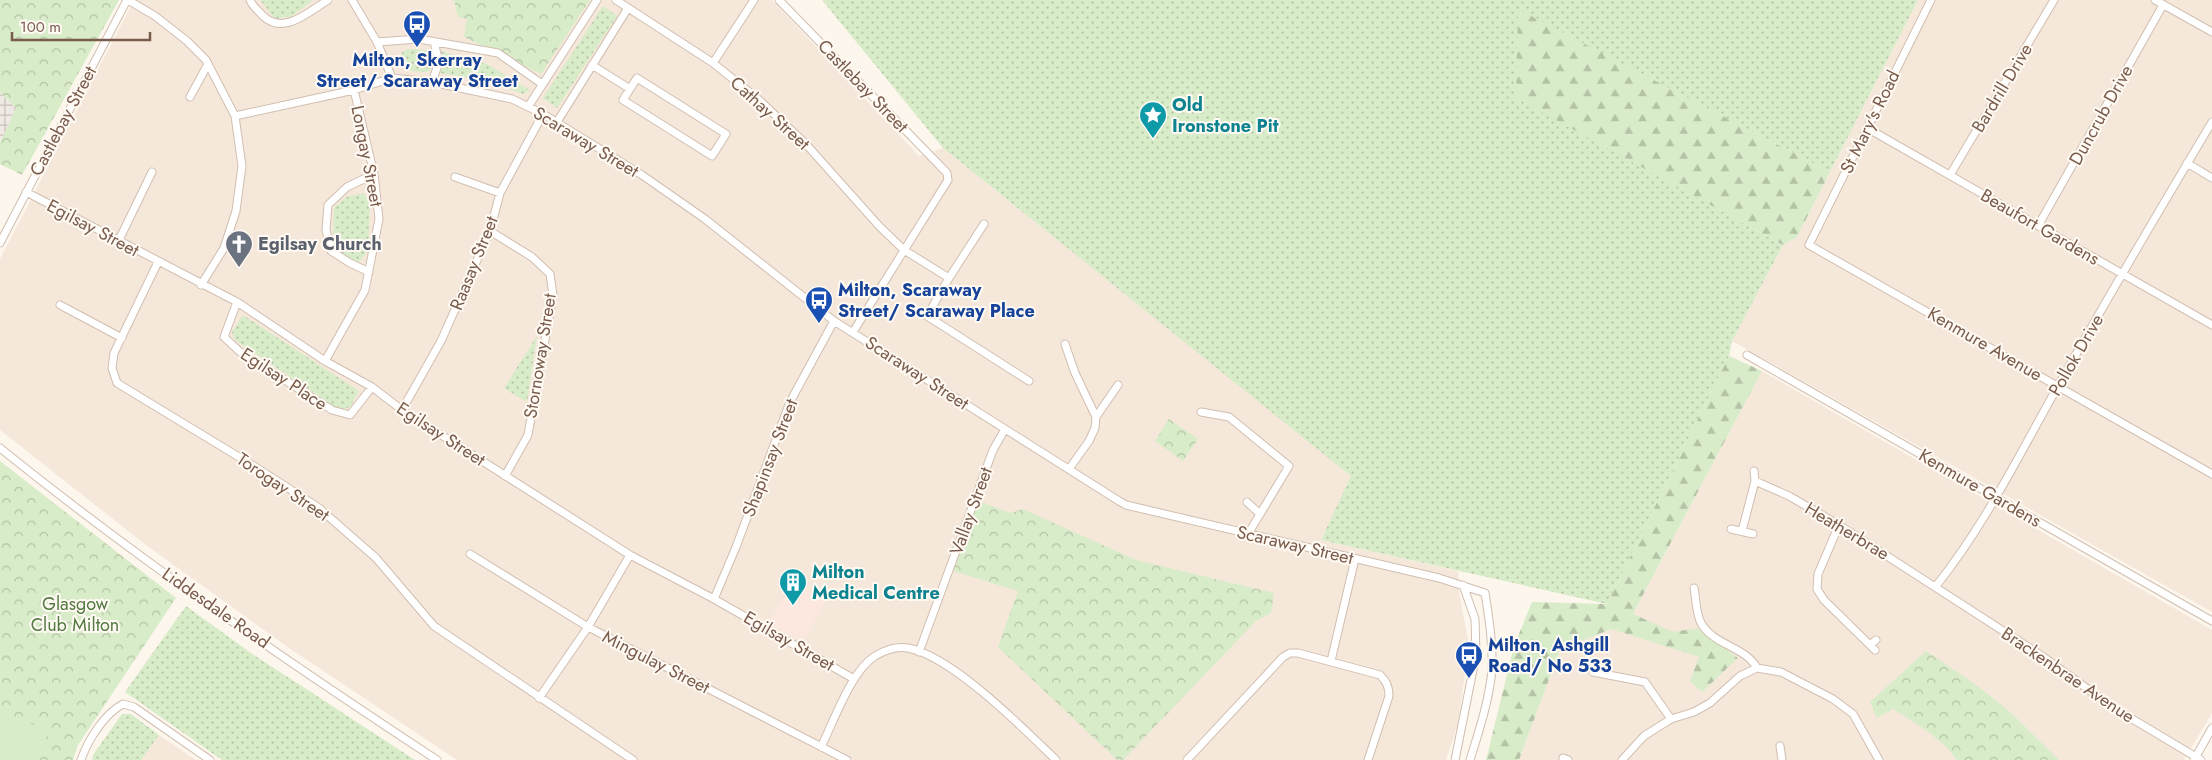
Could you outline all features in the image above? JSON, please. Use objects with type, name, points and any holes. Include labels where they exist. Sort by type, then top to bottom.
[{"type":"street","points":[[128,0],[155,16],[187,40],[208,64],[235,116],[242,166],[238,203],[224,248],[201,285]]},
{"type":"street","name":"Castlebay Street","points":[[0,243],[128,0]]},
{"type":"street","points":[[250,0],[269,22],[282,25],[300,17],[328,0]]},
{"type":"street","points":[[352,0],[377,42],[392,78]]},
{"type":"street","points":[[528,107],[597,0]]},
{"type":"street","name":"Cathay Street","points":[[616,0],[713,63],[758,99],[805,143],[879,226],[904,250],[949,278]]},
{"type":"street","points":[[713,63],[754,0]]},
{"type":"street","name":"Castlebay Street","points":[[779,0],[947,173],[948,180],[904,250]]},
{"type":"street","name":"St Mary's Road","points":[[1809,245],[1931,0]]},
{"type":"street","name":"Bardrill Drive","points":[[1950,175],[2054,0]]},
{"type":"street","points":[[2155,0],[2212,32]]},
{"type":"street","name":"Duncrub Drive","points":[[2038,226],[2163,5]]},
{"type":"street","points":[[556,122],[628,8]]},
{"type":"street","points":[[377,42],[409,38],[498,53],[542,84]]},
{"type":"street","points":[[432,82],[439,62],[434,42]]},
{"type":"street","points":[[190,97],[208,64]]},
{"type":"street","points":[[592,65],[630,89]]},
{"type":"street","name":"Scaraway Street","points":[[235,116],[354,90],[392,78],[432,82],[512,99],[543,114],[642,175],[705,219],[834,321],[1126,505],[1463,585],[1485,593],[1491,629],[1492,670],[1484,715],[1470,760]]},
{"type":"street","points":[[637,78],[726,134],[712,156],[623,100],[630,89],[637,78]]},
{"type":"street","name":"Longay Street","points":[[325,361],[365,290],[378,219],[374,174],[354,90]]},
{"type":"street","name":"Raasay Street","points":[[402,410],[442,340],[490,232],[500,193],[543,114]]},
{"type":"street","name":"Pollok Drive","points":[[1936,586],[1971,540],[1997,497],[2122,274],[2212,122]]},
{"type":"street","name":"Beaufort Gardens","points":[[1867,128],[2212,326]]},
{"type":"street","points":[[2187,163],[2212,178]]},
{"type":"street","points":[[118,242],[152,172]]},
{"type":"street","points":[[368,272],[331,251],[326,230],[328,205],[347,187],[374,174]]},
{"type":"street","points":[[456,177],[500,193]]},
{"type":"street","name":"Egilsay Street","points":[[26,192],[118,242],[237,302],[325,361],[372,388],[402,410],[630,554],[714,599],[854,679]]},
{"type":"street","points":[[984,224],[927,316],[1029,381]]},
{"type":"street","name":"Stornoway Street","points":[[490,232],[532,257],[550,274],[553,296],[528,435],[505,476]]},
{"type":"street","name":"Kenmure Avenue","points":[[1809,245],[2212,474]]},
{"type":"street","points":[[853,332],[904,250]]},
{"type":"street","name":"Torogay Street","points":[[158,262],[114,353],[112,368],[116,383],[257,468],[319,508],[376,558],[434,626],[623,757],[634,760]]},
{"type":"street","name":"Egilsay Place","points":[[237,302],[224,337],[239,351],[332,410],[350,415],[372,388]]},
{"type":"street","points":[[60,305],[122,338]]},
{"type":"street","name":"Shapinsay Street","points":[[714,599],[736,547],[790,402],[834,321]]},
{"type":"street","points":[[1065,344],[1075,373],[1096,417]]},
{"type":"street","name":"Kenmure Gardens","points":[[1747,355],[2212,621]]},
{"type":"street","points":[[1069,469],[1089,441],[1095,428],[1096,417],[1118,385]]},
{"type":"street","points":[[1201,412],[1228,418],[1289,466],[1248,534]]},
{"type":"street","name":"Vallay Street","points":[[919,652],[993,450],[1005,429]]},
{"type":"street","name":"Liddesdale Road","points":[[0,448],[192,592],[358,708],[437,760]]},
{"type":"street","points":[[1742,531],[1755,481],[1754,471]]},
{"type":"street","name":"Heatherbrae","points":[[1755,481],[1789,496],[1839,525],[1936,586]]},
{"type":"street","points":[[1247,502],[1260,514]]},
{"type":"street","points":[[1839,525],[1818,574],[1818,589],[1824,600],[1872,648],[1876,640]]},
{"type":"street","points":[[1731,529],[1753,534]]},
{"type":"street","name":"Mingulay Street","points":[[470,554],[588,627],[847,760]]},
{"type":"street","points":[[539,698],[588,627],[630,554]]},
{"type":"street","points":[[1331,661],[1355,559]]},
{"type":"street","points":[[1455,760],[1476,655],[1475,619],[1463,585]]},
{"type":"street","name":"Brackenbrae Avenue","points":[[1936,586],[2042,656],[2114,708],[2197,759]]},
{"type":"street","points":[[1694,588],[1701,623],[1719,640],[1751,658],[1757,668]]},
{"type":"street","points":[[821,747],[854,679],[874,656],[894,647],[908,648],[950,667],[1012,717],[1056,760]]},
{"type":"street","points":[[1190,759],[1283,657],[1298,653],[1380,675],[1389,688],[1388,701],[1368,760]]},
{"type":"street","points":[[1622,760],[1644,736],[1671,719],[1694,712],[1710,703],[1740,676],[1757,668],[1781,672],[1833,699],[1853,714],[1879,760]]},
{"type":"street","points":[[1593,672],[1645,682],[1671,719]]},
{"type":"street","points":[[81,760],[84,750],[112,710],[123,704],[134,707],[210,760]]},
{"type":"street","points":[[2197,759],[2212,728]]},
{"type":"street","points":[[1780,746],[1782,760]]},
{"type":"shaded area","points":[[134,0],[772,0],[919,156],[943,148],[1352,476],[1321,540],[1458,571],[1459,593],[1469,644],[1458,724],[1446,760],[457,760],[286,646],[146,545],[0,430],[0,259]]},
{"type":"shaded area","points":[[1918,0],[2212,0],[2212,612],[1732,341],[1783,245],[1797,237]]},
{"type":"shaded area","points":[[0,93],[16,108],[0,143]]},
{"type":"shaded area","points":[[1762,371],[2212,630],[2212,713],[2184,760],[1519,760],[1560,650],[1629,622]]},
{"type":"shaded area","points":[[793,583],[825,601],[803,642],[768,623]]},
{"type":"shaded area","points":[[159,735],[196,760],[141,760]]},
{"type":"green space","points":[[0,0],[119,0],[22,175],[0,164],[0,143],[16,108],[0,93]]},
{"type":"green space","points":[[260,0],[313,0],[292,16],[275,19]]},
{"type":"green space","points":[[454,0],[590,0],[541,74],[464,37],[467,19],[458,17]]},
{"type":"green space","points":[[822,0],[1918,0],[1830,172],[1518,10],[1517,98],[1783,245],[1732,341],[1729,356],[1607,604],[1321,540],[1351,476],[943,148]]},
{"type":"green space","points":[[603,6],[617,16],[557,108],[543,98]]},
{"type":"green space","points":[[1518,9],[1830,172],[1797,237],[1783,245],[1516,98]]},
{"type":"green space","points":[[407,49],[428,50],[433,57],[435,66],[427,72],[410,71],[401,63],[401,53]]},
{"type":"green space","points":[[440,51],[487,64],[530,90],[523,94],[483,80],[439,73],[446,62]]},
{"type":"green space","points":[[364,193],[370,204],[368,251],[359,262],[349,259],[333,248],[334,208],[346,197]]},
{"type":"green space","points":[[243,315],[359,391],[350,407],[340,410],[235,340],[232,332]]},
{"type":"green space","points":[[537,336],[527,402],[504,388]]},
{"type":"green space","points":[[1729,356],[1762,371],[1633,614],[1673,632],[1698,628],[1738,658],[1702,692],[1690,681],[1699,657],[1611,629],[1560,650],[1519,760],[1486,760],[1514,646],[1532,602],[1607,604]]},
{"type":"green space","points":[[1169,419],[1198,439],[1183,461],[1155,441]]},
{"type":"green space","name":"Glasgow Club Milton","points":[[0,461],[176,598],[78,745],[73,760],[0,760]]},
{"type":"green space","points":[[978,501],[1011,513],[1023,509],[1136,560],[1274,593],[1271,613],[1256,621],[1123,760],[1117,760],[998,647],[1018,591],[953,571]]},
{"type":"green space","points":[[186,606],[251,653],[415,760],[222,760],[125,692]]},
{"type":"green space","points":[[1926,651],[1975,684],[2008,710],[2059,760],[1957,760],[1936,738],[1893,709],[1877,718],[1870,702]]},
{"type":"green space","points":[[0,711],[49,731],[37,760],[0,760]]},
{"type":"green space","points":[[122,714],[131,714],[159,735],[141,760],[92,760],[93,755]]},
{"type":"place","name":"Milton, Skerray Street/ Scaraway Street","points":[[417,48]]},
{"type":"place","name":"Old Ironstone Pit","points":[[1153,139]]},
{"type":"place","name":"Egilsay Church","points":[[239,268]]},
{"type":"place","name":"Milton, Scaraway Street/ Scaraway Place","points":[[819,324]]},
{"type":"place","name":"Milton Medical Centre","points":[[793,606]]},
{"type":"place","name":"Milton, Ashgill Road/ No 533","points":[[1469,679]]}]
